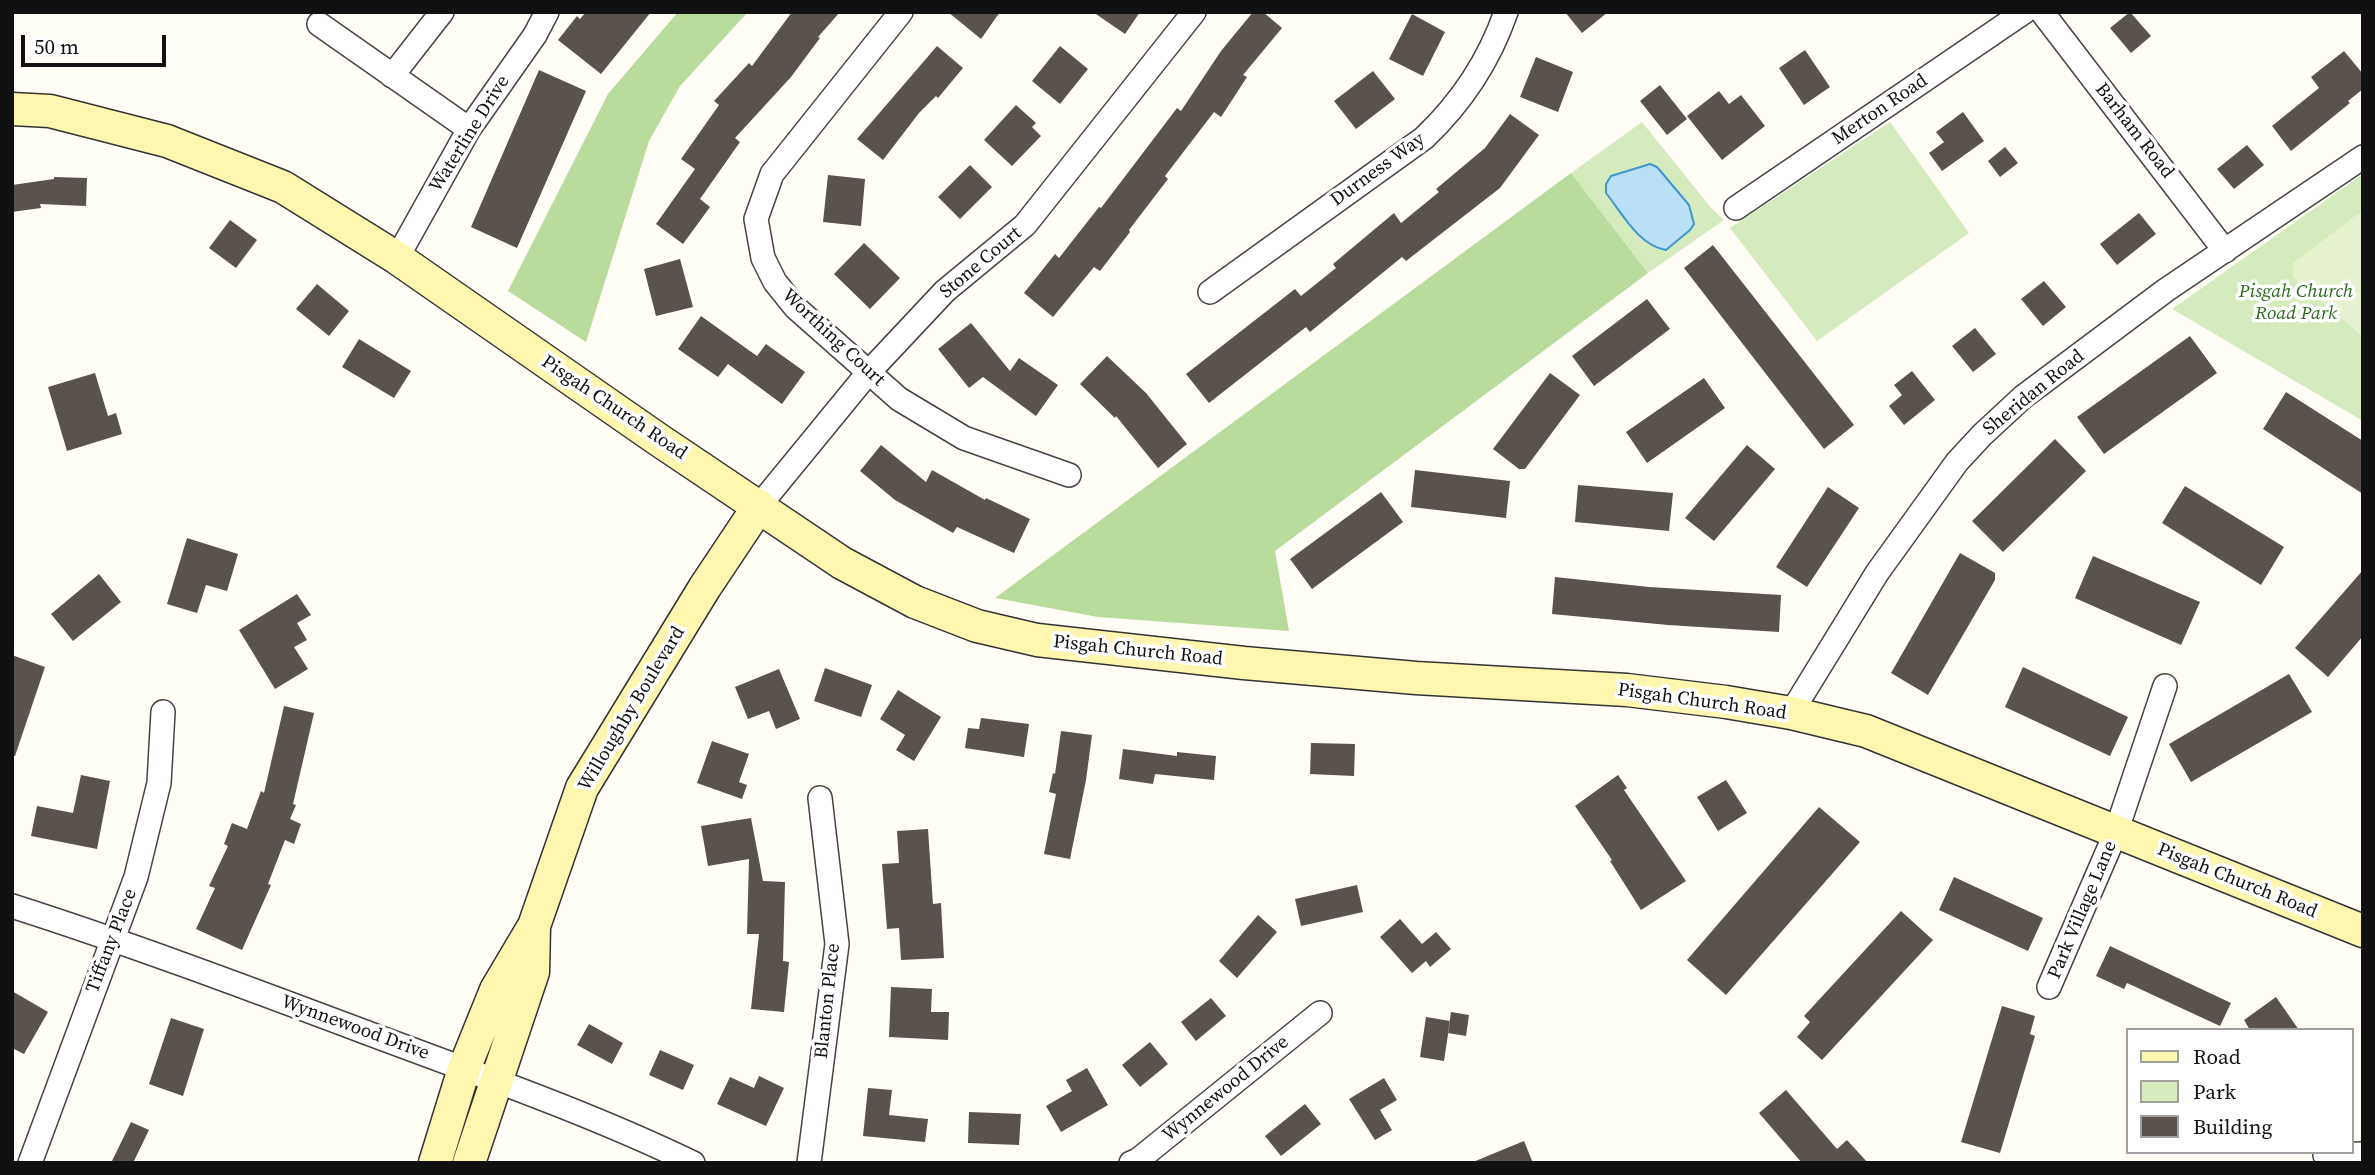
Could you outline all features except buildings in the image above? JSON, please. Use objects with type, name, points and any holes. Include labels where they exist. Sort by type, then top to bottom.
[{"type":"main road","name":"Pisgah Church Road","points":[[12,109],[50,111],[167,141],[283,187],[397,258],[842,563],[915,602],[977,626],[1037,640],[1244,663],[1416,678],[1627,690],[1791,713],[1866,731],[2363,931]]},
{"type":"main road","name":"Willoughby Boulevard","points":[[435,1163],[464,1069],[496,990],[534,926],[582,788],[705,587],[759,506]]},
{"type":"main road","name":"Willoughby Boulevard","points":[[469,1163],[533,972],[534,926]]},
{"type":"street","points":[[392,76],[442,12]]},
{"type":"street","name":"Waterline Drive","points":[[397,258],[469,129],[535,35],[547,12]]},
{"type":"street","name":"Worthing Court","points":[[901,12],[772,174],[756,219],[763,258],[775,282],[796,308],[900,399],[964,438],[1069,475]]},
{"type":"street","name":"Stone Court","points":[[759,506],[868,373],[945,291],[1026,225],[1194,12]]},
{"type":"street","name":"Durness Way","points":[[1210,292],[1424,138],[1450,113],[1490,52],[1506,12]]},
{"type":"street","name":"Merton Road","points":[[1736,208],[2024,12]]},
{"type":"street","name":"Barham Road","points":[[2042,12],[2225,251]]},
{"type":"street","points":[[319,24],[469,129]]},
{"type":"street","name":"Sheridan Road","points":[[1791,713],[1877,573],[1957,462],[1982,435],[2023,397],[2166,290],[2363,157]]},
{"type":"street","name":"Park Village Lane","points":[[2049,987],[2116,832],[2165,686]]},
{"type":"street","name":"Tiffany Place","points":[[30,1163],[136,877],[159,783],[163,712]]},
{"type":"street","name":"Blanton Place","points":[[809,1163],[837,944],[820,798]]},
{"type":"street","name":"Wynnewood Drive","points":[[12,906],[114,938],[623,1129],[693,1163]]},
{"type":"street","name":"Wynnewood Drive","points":[[1132,1163],[1320,1013]]},
{"type":"street","points":[[2325,1155],[2363,1154]]},
{"type":"green space","points":[[678,12],[748,12],[680,86],[649,141],[586,342],[508,291],[608,94]]},
{"type":"green space","points":[[1642,122],[1712,209],[1724,220],[1648,273],[1571,173]],"holes":[[[1606,193],[1694,223],[1690,230],[1667,250],[1657,248],[1632,228]]]},
{"type":"green space","points":[[1890,122],[1969,233],[1817,341],[1730,228]]},
{"type":"green space","points":[[1571,173],[1648,273],[1275,551],[1289,631],[1098,617],[995,598]]},
{"type":"green space","name":"Pisgah Church Road Park","points":[[2363,174],[2363,421],[2172,309]]},
{"type":"green space","points":[[2363,210],[2363,337],[2293,277],[2293,263]]},
{"type":"water","points":[[1650,164],[1657,167],[1689,205],[1694,224],[1666,250],[1647,242],[1639,235],[1606,193],[1606,184],[1611,176]]}]
